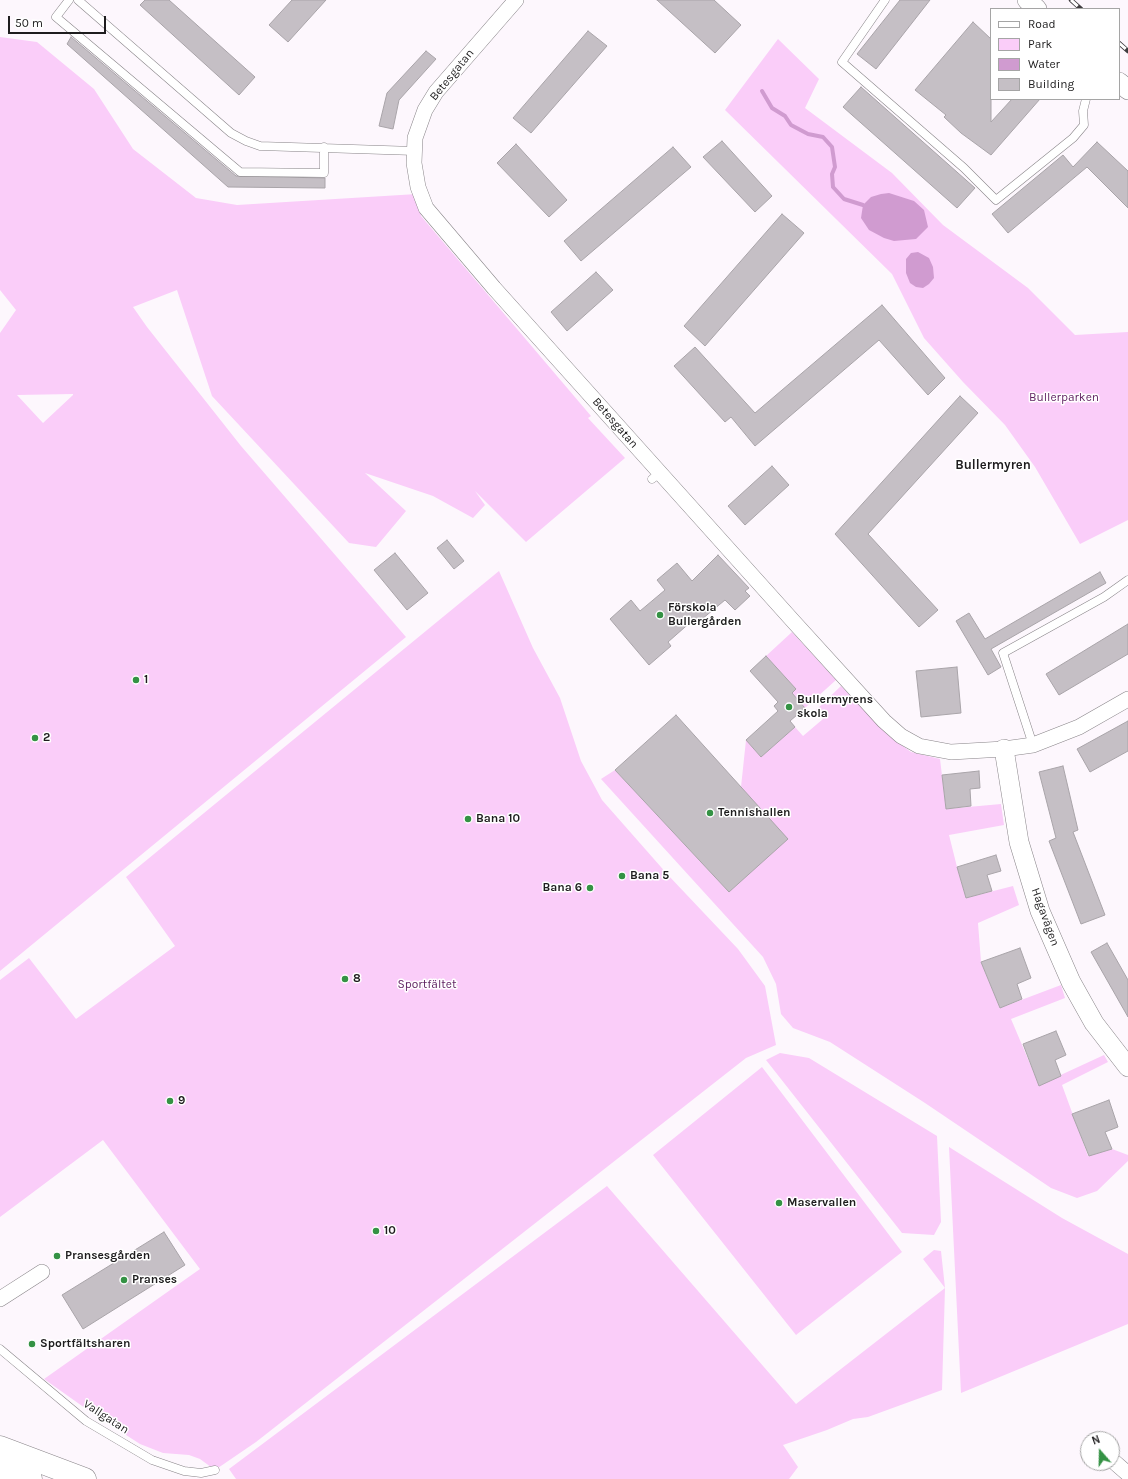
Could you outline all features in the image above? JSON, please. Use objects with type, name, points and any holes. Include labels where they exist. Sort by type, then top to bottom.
[{"type":"highway","points":[[0,1447],[84,1479]]},
{"type":"highway","points":[[0,1469],[31,1479]]},
{"type":"street","points":[[1027,0],[1037,8]]},
{"type":"street","name":"Betesgatan","points":[[513,1],[436,92],[425,110],[415,138],[414,163],[418,187],[426,208],[656,476],[884,721],[901,736],[919,746],[951,752],[1004,749],[1033,745],[1079,727],[1128,699]]},
{"type":"street","points":[[1120,83],[1128,90]]},
{"type":"street","name":"Hagavägen","points":[[1004,749],[1019,842],[1040,911],[1071,982],[1094,1023],[1128,1067]]},
{"type":"street","points":[[0,1300],[42,1272]]},
{"type":"street","points":[[1120,1467],[1128,1474]]},
{"type":"lane","points":[[69,0],[56,17],[240,172],[324,173],[324,147]]},
{"type":"lane","points":[[78,0],[231,133],[260,146],[415,151]]},
{"type":"lane","points":[[885,0],[842,62],[964,168],[996,200],[1073,138],[1084,125],[1083,111],[1086,100]]},
{"type":"lane","points":[[1033,745],[1002,653],[1104,597],[1128,580]]},
{"type":"lane","name":"Vallgatan","points":[[0,1349],[86,1421],[152,1460],[184,1471],[201,1473],[215,1470]]},
{"type":"green space","points":[[0,37],[37,42],[94,89],[133,149],[196,198],[237,205],[417,194],[421,216],[591,416],[588,418],[625,458],[526,542],[475,491],[485,505],[473,518],[433,496],[365,473],[406,511],[376,547],[349,543],[212,396],[177,290],[133,307],[147,327],[241,446],[406,637],[0,971],[0,333],[16,310],[0,290]],"holes":[[[73,394],[43,423],[17,395]]]},
{"type":"green space","name":"Bullerparken","points":[[778,39],[819,79],[805,108],[892,173],[943,225],[1028,288],[1075,335],[1128,332],[1128,520],[1080,544],[1035,467],[1005,425],[963,382],[924,338],[892,274],[725,110]]},
{"type":"green space","name":"Sportfältet","points":[[499,571],[533,648],[560,698],[581,761],[602,800],[668,875],[738,949],[765,986],[776,1045],[746,1058],[256,1442],[215,1470],[200,1459],[189,1455],[163,1453],[140,1444],[92,1413],[44,1379],[200,1269],[103,1140],[0,1217],[0,980],[29,958],[76,1019],[175,946],[126,877]]},
{"type":"green space","points":[[792,632],[836,680],[805,708],[792,693],[796,689],[766,656]]},
{"type":"green space","points":[[841,686],[888,735],[911,752],[940,759],[946,809],[1001,804],[1004,825],[949,835],[966,898],[1013,886],[1019,905],[978,923],[981,962],[1000,1008],[1061,985],[1065,998],[1011,1019],[1039,1085],[1104,1055],[1108,1062],[1062,1085],[1088,1156],[1112,1149],[1128,1155],[1128,1161],[1097,1191],[1077,1198],[1051,1188],[925,1103],[830,1042],[793,1028],[781,1014],[776,984],[763,957],[601,779],[615,770],[729,892],[787,839],[741,787],[746,740],[761,757],[795,727],[803,736],[823,719],[815,711]]},
{"type":"green space","points":[[780,1053],[809,1058],[937,1136],[941,1222],[934,1235],[902,1233],[766,1060]]},
{"type":"green space","name":"Maservallen","points":[[762,1067],[902,1252],[796,1335],[653,1155]]},
{"type":"green space","points":[[949,1147],[1062,1218],[1128,1254],[1128,1324],[961,1393]]},
{"type":"green space","points":[[607,1186],[796,1404],[945,1288],[942,1390],[868,1417],[853,1419],[827,1430],[783,1445],[798,1467],[789,1479],[236,1479],[229,1469]]},
{"type":"green space","points":[[934,1250],[941,1251],[945,1288],[923,1259]]},
{"type":"water","points":[[889,193],[914,201],[924,210],[928,227],[916,239],[894,241],[884,238],[869,230],[861,218],[863,205],[871,197]]},
{"type":"water","points":[[918,252],[929,258],[933,267],[934,278],[923,288],[916,287],[910,283],[906,273],[906,259],[911,253]]},
{"type":"building","points":[[145,0],[169,0],[255,77],[239,95],[140,5]]},
{"type":"building","points":[[292,0],[326,0],[288,42],[269,25]]},
{"type":"building","points":[[657,0],[714,0],[741,25],[715,53]]},
{"type":"building","points":[[900,0],[930,0],[876,69],[857,54]]},
{"type":"building","points":[[973,22],[990,38],[991,122],[1011,100],[1039,100],[991,155],[961,133],[944,117],[946,115],[915,90]]},
{"type":"building","points":[[588,31],[607,46],[531,133],[513,118]]},
{"type":"building","points":[[71,37],[236,176],[325,178],[325,188],[228,187],[67,44]]},
{"type":"building","points":[[426,51],[436,59],[399,100],[393,129],[379,126],[387,93]]},
{"type":"building","points":[[861,87],[975,188],[957,208],[843,107]]},
{"type":"building","points":[[722,141],[772,196],[755,212],[703,157]]},
{"type":"building","points":[[1097,142],[1128,171],[1128,208],[1087,167],[1008,233],[992,214],[1063,155],[1073,167]]},
{"type":"building","points":[[516,144],[567,200],[549,217],[497,163]]},
{"type":"building","points":[[673,147],[691,167],[581,261],[564,241]]},
{"type":"building","points":[[782,214],[804,233],[705,346],[684,326]]},
{"type":"building","points":[[596,272],[613,290],[567,331],[551,312]]},
{"type":"building","points":[[882,305],[945,378],[928,395],[879,340],[755,446],[731,417],[725,422],[674,366],[695,347],[755,413]]},
{"type":"building","points":[[960,396],[978,413],[868,534],[938,610],[919,627],[835,534]]},
{"type":"building","points":[[772,466],[789,485],[745,525],[728,506]]},
{"type":"building","points":[[447,540],[464,561],[454,569],[437,548]]},
{"type":"building","points":[[395,553],[428,593],[407,610],[374,570]]},
{"type":"building","points":[[718,555],[749,588],[745,591],[750,596],[735,610],[725,600],[696,624],[693,620],[668,642],[671,646],[649,665],[610,619],[631,600],[640,611],[665,590],[657,580],[677,563],[692,581]]},
{"type":"building","points":[[1100,572],[1106,583],[991,649],[1001,667],[988,675],[956,621],[969,613],[985,639]]},
{"type":"building","points":[[1128,624],[1128,654],[1059,695],[1046,674]]},
{"type":"building","name":"Bullermyrens skola","points":[[766,656],[796,689],[792,693],[805,708],[790,721],[795,727],[761,757],[746,740],[778,711],[774,706],[778,702],[750,671]]},
{"type":"building","points":[[957,667],[961,713],[921,717],[916,671]]},
{"type":"building","name":"Tennishallen","points":[[676,715],[788,839],[729,892],[615,770]]},
{"type":"building","points":[[1128,721],[1128,751],[1090,772],[1077,749]]},
{"type":"building","points":[[1063,766],[1078,830],[1073,832],[1105,915],[1081,924],[1049,841],[1056,838],[1039,772]]},
{"type":"building","points":[[979,771],[980,788],[970,789],[971,806],[946,809],[942,775]]},
{"type":"building","points":[[996,855],[1001,871],[987,875],[992,891],[966,898],[957,867]]},
{"type":"building","points":[[1107,943],[1128,980],[1128,1017],[1091,952]]},
{"type":"building","points":[[1020,948],[1031,978],[1017,984],[1022,999],[1000,1008],[981,962]]},
{"type":"building","points":[[1056,1031],[1066,1055],[1055,1060],[1061,1076],[1039,1086],[1023,1044]]},
{"type":"building","points":[[1109,1100],[1118,1127],[1105,1132],[1112,1149],[1089,1156],[1072,1114]]},
{"type":"building","name":"Pranses","points":[[164,1232],[185,1265],[83,1329],[62,1295]]},
{"type":"waterway","points":[[762,91],[772,108],[785,116],[791,125],[808,134],[823,137],[832,147],[835,167],[832,174],[833,187],[844,199],[863,205]]},
{"type":"railway","points":[[1071,0],[1080,8]]},
{"type":"railway","points":[[1120,44],[1128,51]]},
{"type":"place","name":"Förskola Bullergården","points":[[660,615]]},
{"type":"place","name":"1","points":[[136,680]]},
{"type":"place","name":"Bullermyrens skola","points":[[789,707]]},
{"type":"place","name":"2","points":[[35,738]]},
{"type":"place","name":"Tennishallen","points":[[710,813]]},
{"type":"place","name":"Bana 10","points":[[468,819]]},
{"type":"place","name":"Bana 5","points":[[622,876]]},
{"type":"place","name":"Bana 6","points":[[590,888]]},
{"type":"place","name":"8","points":[[345,979]]},
{"type":"place","name":"9","points":[[170,1101]]},
{"type":"place","name":"Maservallen","points":[[779,1203]]},
{"type":"place","name":"10","points":[[376,1231]]},
{"type":"place","name":"Pransesgården","points":[[57,1256]]},
{"type":"place","name":"Pranses","points":[[124,1280]]},
{"type":"place","name":"Sportfältsharen","points":[[32,1344]]},
{"type":"district","name":"Bullermyren","points":[[993,465]]}]
